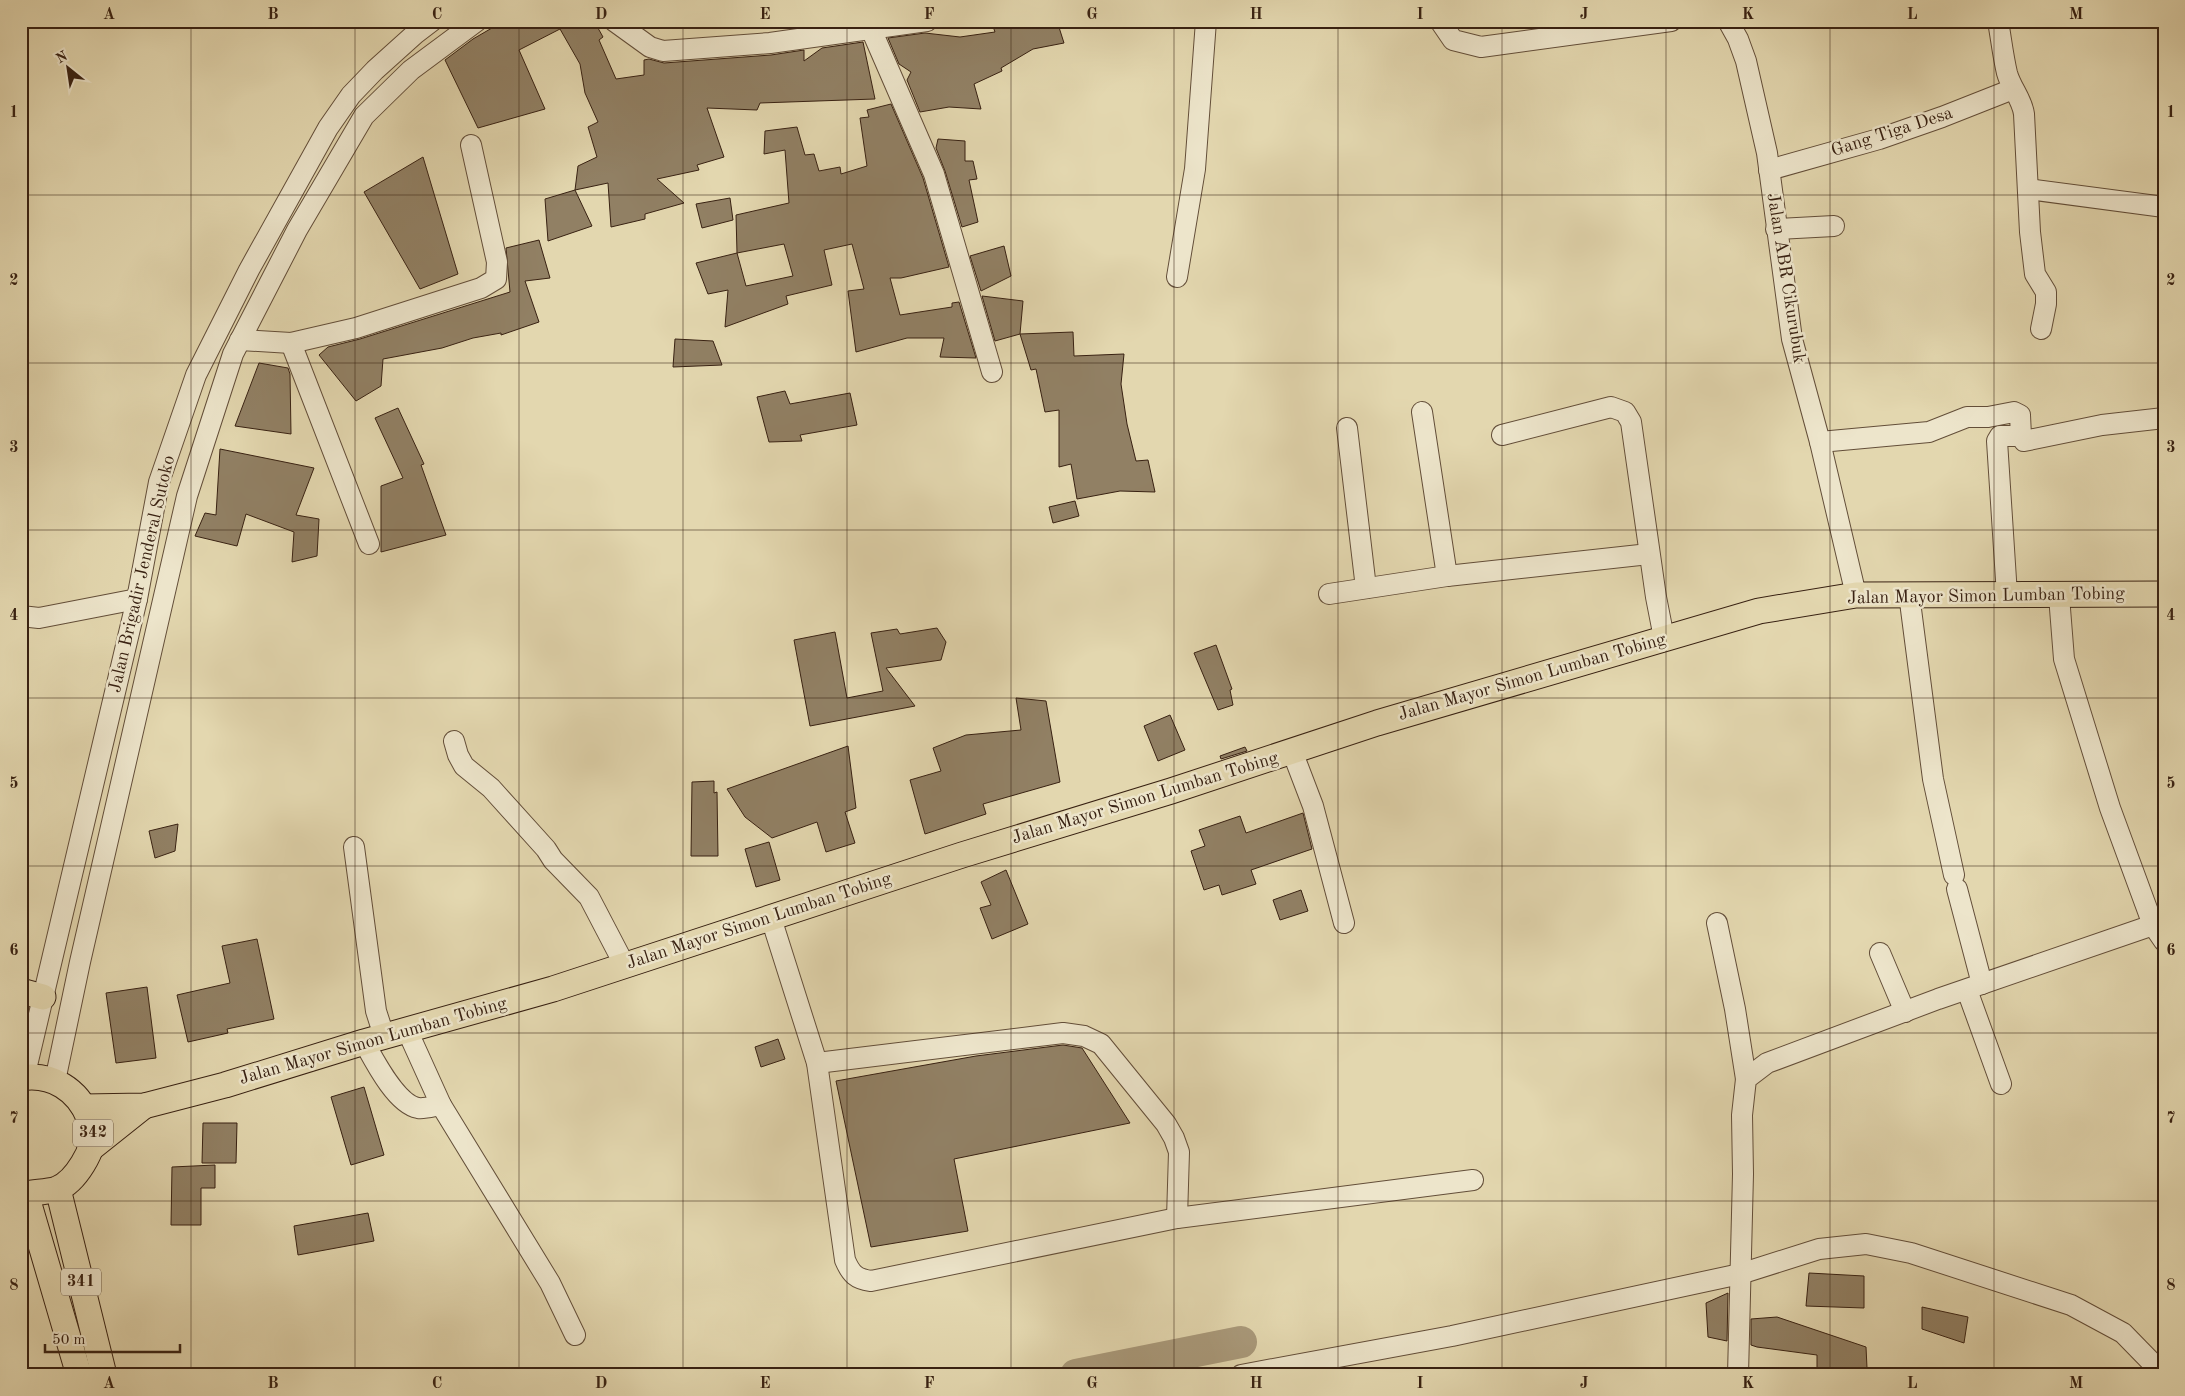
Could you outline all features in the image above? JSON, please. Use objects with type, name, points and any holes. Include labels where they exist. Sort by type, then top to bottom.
[{"type":"main road","name":"Jalan Mayor Simon Lumban Tobing","points":[[84,1107],[144,1106],[234,1082],[385,1036],[553,989],[624,964],[1377,723],[1759,611],[1856,595],[2059,596],[2164,594]]},
{"type":"main road","name":"342","points":[[23,1078],[40,1078],[55,1081],[72,1091],[84,1107],[93,1129],[90,1149],[78,1174],[58,1189],[24,1193]]},
{"type":"main road","name":"Jalan Mayor Simon Lumban Tobing","points":[[90,1149],[144,1106]]},
{"type":"main road","name":"341","points":[[58,1189],[104,1375]]},
{"type":"main road","name":"341","points":[[24,1193],[79,1375]]},
{"type":"street","name":"Jalan Brigadir Jenderal Sutoko","points":[[23,1078],[32,994],[137,599],[159,482],[196,375],[248,270],[328,128],[351,95],[412,27],[432,21]]},
{"type":"street","points":[[55,1081],[80,962],[187,496],[233,354],[297,230],[364,116],[411,70],[477,21]]},
{"type":"street","points":[[614,21],[650,47],[663,51],[770,43],[927,21]]},
{"type":"street","points":[[1177,277],[1195,169],[1206,21]]},
{"type":"street","points":[[1440,21],[1453,40],[1481,47],[1671,21]]},
{"type":"street","name":"Jalan ABR Cikurubuk","points":[[1728,21],[1738,39],[1746,61],[1767,153],[1792,339],[1820,442],[1856,595]]},
{"type":"street","points":[[1998,21],[2007,73],[2023,107],[2024,114],[2035,274],[2046,292],[2046,304],[2041,329]]},
{"type":"street","points":[[871,29],[934,174],[992,372]]},
{"type":"street","name":"Gang Tiga Desa","points":[[1769,170],[1879,139],[2013,89]]},
{"type":"street","points":[[240,340],[291,343],[356,328],[481,288],[496,280],[497,262],[471,145]]},
{"type":"street","points":[[2028,189],[2164,207]]},
{"type":"street","points":[[278,219],[297,230]]},
{"type":"street","points":[[1776,229],[1834,226]]},
{"type":"street","points":[[291,343],[369,544]]},
{"type":"street","points":[[1502,435],[1611,407],[1625,412],[1631,422],[1649,554],[1664,638]]},
{"type":"street","points":[[1422,412],[1447,576]]},
{"type":"street","points":[[1820,442],[1929,432],[1967,417],[1988,417],[2014,412],[2020,415],[2021,436],[2024,441],[2102,425],[2164,418]]},
{"type":"street","points":[[1347,428],[1366,588]]},
{"type":"street","points":[[2008,595],[1997,441],[2000,436],[2021,436]]},
{"type":"street","points":[[159,482],[187,496]]},
{"type":"street","points":[[1330,594],[1447,576],[1649,554]]},
{"type":"street","points":[[1909,594],[1932,779],[1956,882],[1975,987],[2001,1084]]},
{"type":"street","points":[[2059,596],[2064,659],[2110,808],[2153,924],[2164,941]]},
{"type":"street","points":[[21,616],[39,618],[137,599]]},
{"type":"street","points":[[454,742],[464,766],[490,788],[546,849],[553,860],[589,897],[624,964]]},
{"type":"street","points":[[1292,751],[1313,806],[1344,923]]},
{"type":"street","points":[[354,847],[376,1012],[385,1036],[441,1105],[550,1283],[575,1335]]},
{"type":"street","points":[[771,918],[817,1063],[845,1260],[850,1272],[860,1280],[871,1282],[1177,1218],[1473,1180]]},
{"type":"street","points":[[1717,923],[1735,1009],[1746,1079],[1742,1115],[1743,1174],[1738,1375]]},
{"type":"street","points":[[1746,1079],[1767,1063],[2153,924]]},
{"type":"street","points":[[1880,953],[1905,1012]]},
{"type":"street","points":[[817,1063],[1063,1033],[1084,1036],[1101,1044],[1166,1124],[1174,1138],[1179,1152],[1177,1218]]},
{"type":"street","points":[[385,1036],[381,1071],[404,1102],[418,1108],[441,1105]]},
{"type":"street","points":[[1241,1375],[1452,1336],[1740,1274],[1819,1249],[1866,1244],[1911,1253],[2070,1305],[2123,1333],[2164,1375]]},
{"type":"building","points":[[504,21],[594,21],[603,37],[599,40],[616,79],[644,75],[644,60],[649,59],[664,63],[771,55],[804,50],[804,61],[822,48],[863,42],[875,99],[760,103],[757,110],[707,108],[724,157],[697,165],[699,170],[657,179],[684,203],[645,214],[645,219],[611,227],[608,183],[575,190],[578,166],[597,157],[588,127],[598,122],[585,93],[580,64],[560,29],[519,50],[545,109],[478,128],[445,60],[473,39]]},
{"type":"building","points":[[991,21],[1057,21],[1064,43],[1033,49],[1001,68],[1002,71],[974,84],[981,109],[949,107],[920,112],[907,80],[911,72],[899,64],[888,38],[925,33],[960,37],[995,32]]},
{"type":"building","points":[[891,104],[923,178],[949,267],[901,278],[890,278],[900,315],[952,307],[952,303],[959,302],[976,358],[940,357],[944,338],[907,338],[856,352],[848,291],[864,289],[852,244],[824,250],[832,285],[786,296],[788,304],[725,327],[728,290],[708,294],[696,263],[737,253],[736,215],[789,203],[785,150],[764,154],[765,131],[797,127],[805,155],[814,154],[819,171],[840,167],[841,174],[867,166],[860,118],[869,117],[867,110]],"holes":[[[784,244],[793,276],[746,286],[737,253]]]},
{"type":"building","points":[[938,139],[965,141],[965,161],[973,161],[977,179],[969,180],[978,222],[962,227],[936,148]]},
{"type":"building","points":[[423,157],[458,274],[420,289],[364,192]]},
{"type":"building","points":[[575,190],[592,226],[548,241],[545,199]]},
{"type":"building","points":[[730,198],[733,220],[702,228],[696,204]]},
{"type":"building","points":[[539,240],[550,278],[525,281],[539,322],[501,335],[501,333],[473,338],[442,348],[383,359],[381,386],[356,401],[319,355],[328,347],[360,339],[510,292],[506,248]]},
{"type":"building","points":[[1004,246],[1011,276],[981,291],[970,256]]},
{"type":"building","points":[[982,296],[1023,301],[1020,334],[995,341]]},
{"type":"building","points":[[1073,332],[1074,356],[1124,354],[1121,384],[1127,424],[1136,461],[1148,460],[1155,492],[1120,491],[1077,499],[1071,464],[1059,467],[1059,410],[1045,412],[1036,369],[1031,370],[1020,334]]},
{"type":"building","points":[[675,339],[713,341],[722,365],[673,367]]},
{"type":"building","points":[[259,363],[288,368],[290,374],[291,434],[235,426]]},
{"type":"building","points":[[785,391],[790,404],[850,393],[857,425],[800,435],[802,441],[769,442],[757,397]]},
{"type":"building","points":[[398,408],[424,464],[421,465],[446,535],[381,552],[381,486],[403,478],[375,418]]},
{"type":"building","points":[[220,449],[314,468],[296,515],[319,519],[317,556],[292,562],[294,532],[246,514],[237,546],[195,536],[205,513],[216,515]]},
{"type":"building","points":[[1075,501],[1079,516],[1053,523],[1049,507]]},
{"type":"building","points":[[937,628],[946,642],[941,660],[886,668],[915,706],[810,726],[794,640],[835,632],[847,698],[883,691],[871,633],[897,629],[900,634]]},
{"type":"building","points":[[1216,645],[1232,689],[1230,690],[1233,705],[1218,710],[1194,653]]},
{"type":"building","points":[[1016,698],[1046,701],[1060,782],[983,804],[986,814],[925,834],[910,780],[941,771],[933,748],[966,735],[1021,730]]},
{"type":"building","points":[[1170,715],[1185,750],[1158,761],[1144,726]]},
{"type":"building","points":[[848,746],[856,808],[845,812],[855,843],[826,852],[817,822],[772,838],[745,817],[727,789]]},
{"type":"building","points":[[1245,747],[1247,751],[1221,759],[1220,756]]},
{"type":"building","points":[[714,781],[714,793],[717,792],[718,856],[691,856],[692,782]]},
{"type":"building","points":[[1303,813],[1312,849],[1251,870],[1256,884],[1222,895],[1219,885],[1204,890],[1191,851],[1205,846],[1199,830],[1240,816],[1246,833]]},
{"type":"building","points":[[178,824],[175,851],[155,858],[149,831]]},
{"type":"building","points":[[769,842],[780,880],[756,887],[745,849]]},
{"type":"building","points":[[1006,870],[1028,924],[992,939],[980,908],[991,905],[981,882]]},
{"type":"building","points":[[1301,890],[1308,911],[1280,920],[1273,900]]},
{"type":"building","points":[[257,939],[274,1019],[227,1029],[228,1033],[188,1042],[177,995],[230,983],[222,946]]},
{"type":"building","points":[[147,987],[156,1058],[116,1063],[106,993]]},
{"type":"building","points":[[778,1039],[785,1059],[761,1067],[755,1047]]},
{"type":"building","points":[[1063,1045],[1082,1048],[1130,1123],[954,1159],[968,1231],[871,1247],[836,1081],[976,1056]]},
{"type":"building","points":[[364,1087],[384,1155],[351,1165],[331,1097]]},
{"type":"building","points":[[203,1123],[237,1123],[236,1163],[202,1163]]},
{"type":"building","points":[[215,1165],[215,1188],[201,1188],[201,1225],[171,1225],[172,1167]]},
{"type":"building","points":[[368,1213],[374,1241],[298,1255],[294,1226]]},
{"type":"building","points":[[1809,1273],[1864,1276],[1864,1308],[1806,1306]]},
{"type":"building","points":[[1728,1293],[1727,1341],[1708,1337],[1706,1303]]},
{"type":"building","points":[[1922,1307],[1968,1317],[1964,1343],[1922,1329]]},
{"type":"building","points":[[1777,1317],[1866,1347],[1867,1368],[1817,1369],[1817,1355],[1751,1345],[1751,1319]]},
{"type":"waterway","points":[[1076,1375],[1241,1342]]}]
